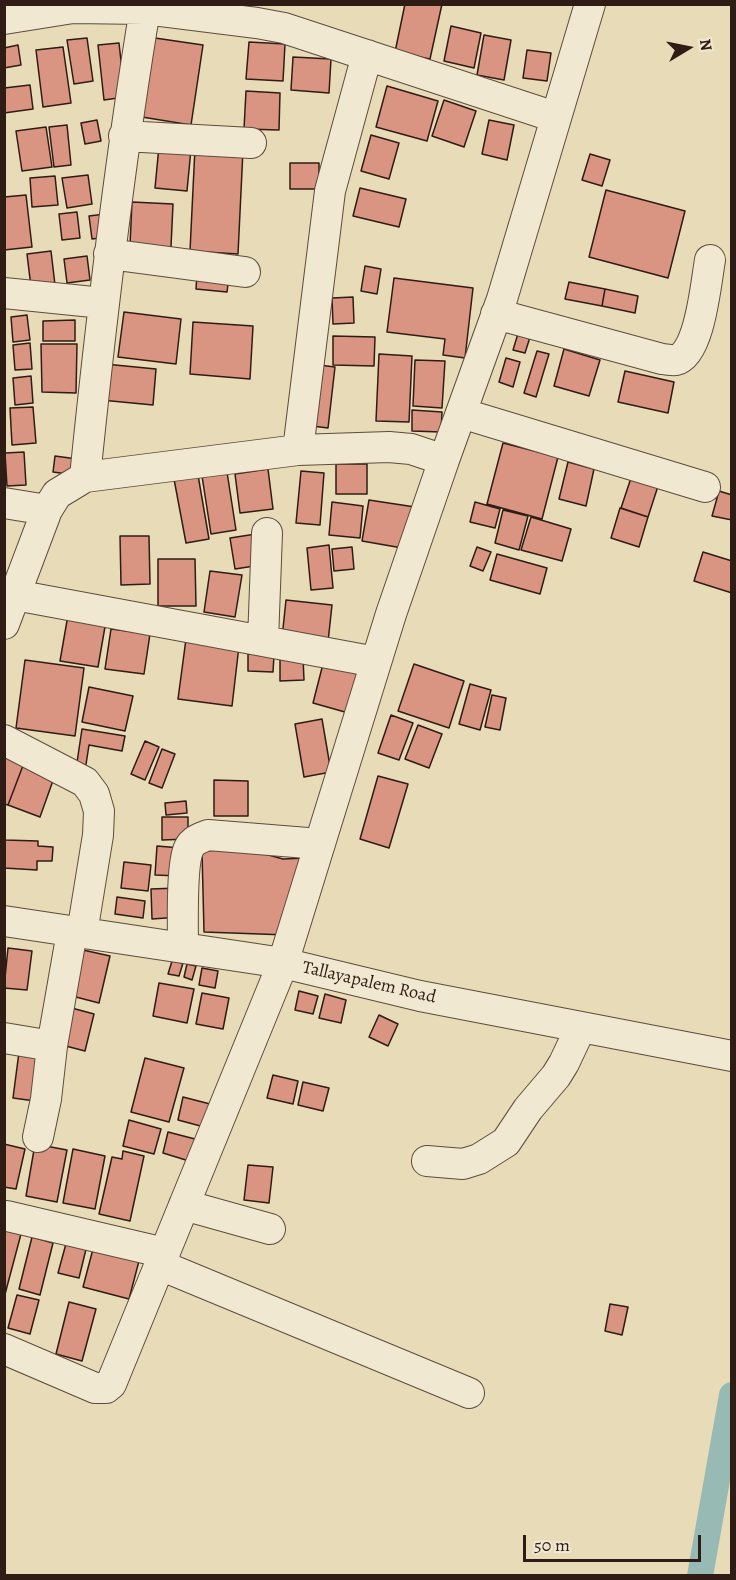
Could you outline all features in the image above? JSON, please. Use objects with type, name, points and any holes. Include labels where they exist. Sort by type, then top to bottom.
[{"type":"street","points":[[4,1348],[95,1388],[106,1388],[111,1384],[283,963],[376,662],[496,314],[590,4]]},
{"type":"street","points":[[8,14],[73,6],[145,9],[275,27],[555,117]]},
{"type":"street","points":[[85,477],[103,303],[124,136],[145,9]]},
{"type":"street","points":[[297,450],[330,191],[367,55]]},
{"type":"street","points":[[124,136],[251,143]]},
{"type":"street","points":[[109,254],[245,272]]},
{"type":"street","points":[[496,314],[662,359],[676,360],[688,352],[695,337],[710,260]]},
{"type":"street","points":[[4,293],[103,303]]},
{"type":"street","points":[[460,413],[705,487]]},
{"type":"street","points":[[4,624],[47,510],[57,494],[85,477],[297,450],[389,447],[411,449],[444,460]]},
{"type":"street","points":[[4,503],[47,510]]},
{"type":"street","points":[[263,641],[267,533]]},
{"type":"street","points":[[15,595],[376,662]]},
{"type":"street","points":[[4,740],[85,782],[94,794],[99,811],[98,835],[52,1046],[46,1099],[38,1137]]},
{"type":"street","points":[[183,948],[185,863],[189,848],[196,840],[208,835],[320,844]]},
{"type":"street","name":"Tallayapalem Road","points":[[4,921],[283,963],[420,996],[732,1056]]},
{"type":"street","points":[[427,1161],[463,1164],[479,1159],[506,1142],[564,1063],[581,1027]]},
{"type":"street","points":[[4,1038],[52,1046]]},
{"type":"street","points":[[184,1205],[270,1229]]},
{"type":"street","points":[[7,1216],[162,1259],[469,1393]]},
{"type":"building","points":[[405,4],[442,4],[430,59],[395,52]]},
{"type":"building","points":[[451,26],[481,33],[474,68],[444,61]]},
{"type":"building","points":[[484,35],[511,40],[504,80],[477,75]]},
{"type":"building","points":[[87,38],[93,81],[74,84],[67,40]]},
{"type":"building","points":[[155,38],[203,45],[191,125],[142,117]]},
{"type":"building","points":[[249,42],[285,44],[283,81],[246,79]]},
{"type":"building","points":[[119,43],[125,97],[104,100],[98,45]]},
{"type":"building","points":[[18,45],[21,65],[4,68],[4,48]]},
{"type":"building","points":[[63,47],[71,103],[43,107],[36,50]]},
{"type":"building","points":[[527,50],[551,53],[547,81],[523,78]]},
{"type":"building","points":[[293,57],[331,59],[329,93],[291,90]]},
{"type":"building","points":[[30,85],[33,109],[4,113],[4,88]]},
{"type":"building","points":[[387,86],[438,101],[427,141],[376,127]]},
{"type":"building","points":[[246,91],[280,93],[279,130],[244,129]]},
{"type":"building","points":[[444,100],[476,111],[464,147],[432,136]]},
{"type":"building","points":[[97,120],[101,141],[85,144],[81,123]]},
{"type":"building","points":[[489,120],[514,125],[507,160],[482,154]]},
{"type":"building","points":[[67,125],[71,165],[54,167],[49,127]]},
{"type":"building","points":[[46,127],[52,167],[22,171],[16,131]]},
{"type":"building","points":[[371,135],[399,143],[389,179],[361,171]]},
{"type":"building","points":[[159,146],[191,149],[187,191],[155,188]]},
{"type":"building","points":[[195,148],[243,150],[238,254],[190,251]]},
{"type":"building","points":[[590,154],[610,160],[602,186],[582,180]]},
{"type":"building","points":[[290,163],[319,163],[319,189],[290,189]]},
{"type":"building","points":[[88,175],[92,204],[67,208],[62,178]]},
{"type":"building","points":[[55,176],[58,205],[32,207],[30,178]]},
{"type":"building","points":[[360,188],[406,199],[399,227],[353,216]]},
{"type":"building","points":[[606,190],[685,211],[668,278],[589,257]]},
{"type":"building","points":[[26,195],[32,247],[4,250],[4,197]]},
{"type":"building","points":[[132,202],[173,204],[171,247],[130,245]]},
{"type":"building","points":[[77,212],[80,238],[62,240],[59,214]]},
{"type":"building","points":[[105,214],[108,237],[92,239],[89,216]]},
{"type":"building","points":[[51,251],[55,285],[31,287],[27,254]]},
{"type":"building","points":[[87,256],[90,280],[67,283],[64,259]]},
{"type":"building","points":[[365,266],[381,269],[377,294],[361,291]]},
{"type":"building","points":[[197,274],[229,276],[227,292],[196,289]]},
{"type":"building","points":[[394,278],[473,288],[465,358],[443,355],[445,339],[387,332]]},
{"type":"building","points":[[569,282],[605,289],[602,306],[565,299]]},
{"type":"building","points":[[605,289],[638,296],[635,313],[602,306]]},
{"type":"building","points":[[353,297],[354,323],[333,324],[332,298]]},
{"type":"building","points":[[124,312],[181,319],[176,364],[118,357]]},
{"type":"building","points":[[27,315],[30,340],[13,342],[11,317]]},
{"type":"building","points":[[75,320],[75,341],[43,341],[43,321]]},
{"type":"building","points":[[193,322],[253,326],[250,379],[190,374]]},
{"type":"building","points":[[520,327],[532,331],[525,353],[513,350]]},
{"type":"building","points":[[333,336],[375,337],[374,366],[333,365]]},
{"type":"building","points":[[30,343],[32,369],[15,370],[13,345]]},
{"type":"building","points":[[41,344],[77,344],[76,393],[42,392]]},
{"type":"building","points":[[564,349],[600,360],[589,396],[554,386]]},
{"type":"building","points":[[537,351],[549,354],[536,397],[524,393]]},
{"type":"building","points":[[379,354],[412,356],[409,422],[376,421]]},
{"type":"building","points":[[506,358],[520,362],[513,387],[499,382]]},
{"type":"building","points":[[415,360],[445,361],[442,408],[413,406]]},
{"type":"building","points":[[105,364],[156,369],[153,405],[101,400]]},
{"type":"building","points":[[319,365],[335,367],[328,428],[312,426]]},
{"type":"building","points":[[625,371],[674,382],[668,413],[618,402]]},
{"type":"building","points":[[31,376],[33,403],[15,405],[13,378]]},
{"type":"building","points":[[33,407],[36,443],[12,445],[10,408]]},
{"type":"building","points":[[412,410],[442,412],[441,432],[412,431]]},
{"type":"building","points":[[503,443],[558,457],[542,519],[487,504]]},
{"type":"building","points":[[24,452],[26,485],[7,486],[5,453]]},
{"type":"building","points":[[55,456],[77,459],[75,475],[53,472]]},
{"type":"building","points":[[568,462],[594,469],[586,506],[559,499]]},
{"type":"building","points":[[336,464],[367,464],[367,494],[336,494]]},
{"type":"building","points":[[268,469],[273,509],[240,513],[235,474]]},
{"type":"building","points":[[301,471],[324,473],[320,525],[296,523]]},
{"type":"building","points":[[227,472],[236,530],[211,534],[202,476]]},
{"type":"building","points":[[633,472],[660,480],[648,517],[621,508]]},
{"type":"building","points":[[198,475],[209,539],[186,543],[174,479]]},
{"type":"building","points":[[719,491],[732,495],[732,520],[712,516]]},
{"type":"building","points":[[369,500],[415,507],[408,549],[362,541]]},
{"type":"building","points":[[332,502],[363,506],[360,538],[329,535]]},
{"type":"building","points":[[475,502],[500,509],[495,528],[470,522]]},
{"type":"building","points":[[620,508],[648,517],[639,547],[611,538]]},
{"type":"building","points":[[503,510],[528,516],[519,550],[495,543]]},
{"type":"building","points":[[531,517],[571,529],[562,561],[521,550]]},
{"type":"building","points":[[256,534],[261,565],[235,569],[230,538]]},
{"type":"building","points":[[120,536],[149,536],[150,584],[121,585]]},
{"type":"building","points":[[329,545],[333,588],[311,590],[307,548]]},
{"type":"building","points":[[352,547],[354,569],[334,571],[332,549]]},
{"type":"building","points":[[477,547],[491,552],[483,571],[470,566]]},
{"type":"building","points":[[703,552],[732,561],[732,593],[694,581]]},
{"type":"building","points":[[497,554],[547,568],[540,594],[490,580]]},
{"type":"building","points":[[158,559],[195,559],[196,606],[158,606]]},
{"type":"building","points":[[210,571],[242,575],[235,617],[204,612]]},
{"type":"building","points":[[286,600],[332,605],[328,642],[282,638]]},
{"type":"building","points":[[68,615],[106,621],[98,667],[60,661]]},
{"type":"building","points":[[111,629],[150,634],[144,674],[105,669]]},
{"type":"building","points":[[186,639],[239,646],[232,706],[178,699]]},
{"type":"building","points":[[248,654],[274,655],[273,672],[248,671]]},
{"type":"building","points":[[280,657],[303,657],[304,680],[280,681]]},
{"type":"building","points":[[25,660],[84,668],[75,736],[16,728]]},
{"type":"building","points":[[324,660],[363,670],[352,714],[313,703]]},
{"type":"building","points":[[414,664],[464,681],[449,728],[398,711]]},
{"type":"building","points":[[470,684],[491,690],[480,730],[459,724]]},
{"type":"building","points":[[89,687],[133,696],[125,731],[82,722]]},
{"type":"building","points":[[492,695],[506,698],[500,730],[485,727]]},
{"type":"building","points":[[391,715],[413,723],[399,760],[378,753]]},
{"type":"building","points":[[322,719],[331,772],[304,777],[295,724]]},
{"type":"building","points":[[418,725],[442,734],[429,768],[405,759]]},
{"type":"building","points":[[82,729],[125,736],[122,751],[89,745],[85,771],[76,769]]},
{"type":"building","points":[[145,741],[159,747],[145,780],[131,774]]},
{"type":"building","points":[[162,749],[175,754],[162,788],[149,783]]},
{"type":"building","points":[[4,756],[24,763],[8,805],[4,804]]},
{"type":"building","points":[[24,763],[55,775],[40,817],[8,805]]},
{"type":"building","points":[[378,776],[408,784],[389,848],[360,839]]},
{"type":"building","points":[[214,780],[248,781],[248,816],[214,816]]},
{"type":"building","points":[[186,801],[187,813],[166,815],[165,803]]},
{"type":"building","points":[[162,817],[188,817],[188,839],[162,840]]},
{"type":"building","points":[[4,824],[5,840],[38,841],[38,846],[53,847],[52,861],[37,861],[37,870],[4,868]]},
{"type":"building","points":[[233,845],[283,859],[306,858],[287,935],[204,932],[202,851],[238,849]]},
{"type":"building","points":[[157,846],[181,848],[179,876],[155,875]]},
{"type":"building","points":[[124,862],[151,865],[148,891],[121,888]]},
{"type":"building","points":[[178,888],[180,917],[152,919],[151,889]]},
{"type":"building","points":[[117,897],[145,901],[143,918],[115,914]]},
{"type":"building","points":[[8,948],[32,951],[27,990],[4,988]]},
{"type":"building","points":[[83,950],[110,956],[99,1003],[72,996]]},
{"type":"building","points":[[172,961],[183,963],[179,976],[168,974]]},
{"type":"building","points":[[187,964],[196,966],[192,980],[184,977]]},
{"type":"building","points":[[202,968],[218,971],[215,988],[199,985]]},
{"type":"building","points":[[159,983],[194,989],[187,1023],[153,1016]]},
{"type":"building","points":[[299,991],[318,996],[313,1014],[295,1010]]},
{"type":"building","points":[[202,993],[229,998],[223,1029],[196,1024]]},
{"type":"building","points":[[325,994],[346,1000],[341,1023],[319,1018]]},
{"type":"building","points":[[68,1007],[94,1014],[85,1051],[58,1044]]},
{"type":"building","points":[[379,1015],[398,1024],[388,1046],[369,1037]]},
{"type":"building","points":[[19,1052],[40,1055],[35,1101],[13,1098]]},
{"type":"building","points":[[145,1058],[184,1068],[169,1122],[131,1112]]},
{"type":"building","points":[[273,1075],[298,1081],[293,1104],[267,1098]]},
{"type":"building","points":[[303,1082],[329,1088],[323,1111],[298,1105]]},
{"type":"building","points":[[183,1097],[214,1105],[208,1128],[178,1120]]},
{"type":"building","points":[[129,1120],[161,1129],[154,1154],[123,1146]]},
{"type":"building","points":[[168,1132],[195,1139],[189,1161],[163,1153]]},
{"type":"building","points":[[4,1144],[25,1149],[16,1189],[4,1187]]},
{"type":"building","points":[[35,1144],[67,1150],[57,1202],[26,1196]]},
{"type":"building","points":[[73,1149],[105,1156],[95,1209],[63,1203]]},
{"type":"building","points":[[123,1151],[144,1156],[130,1221],[99,1214],[112,1157],[122,1159]]},
{"type":"building","points":[[248,1165],[273,1167],[269,1203],[244,1200]]},
{"type":"building","points":[[4,1230],[21,1234],[4,1298]]},
{"type":"building","points":[[32,1237],[53,1243],[40,1295],[19,1289]]},
{"type":"building","points":[[67,1240],[87,1245],[79,1278],[58,1273]]},
{"type":"building","points":[[93,1249],[139,1261],[129,1299],[83,1287]]},
{"type":"building","points":[[17,1295],[39,1300],[30,1334],[8,1328]]},
{"type":"building","points":[[69,1302],[96,1309],[82,1361],[56,1354]]},
{"type":"building","points":[[610,1304],[628,1307],[622,1335],[605,1331]]},
{"type":"waterway","points":[[700,1576],[732,1395]]}]
